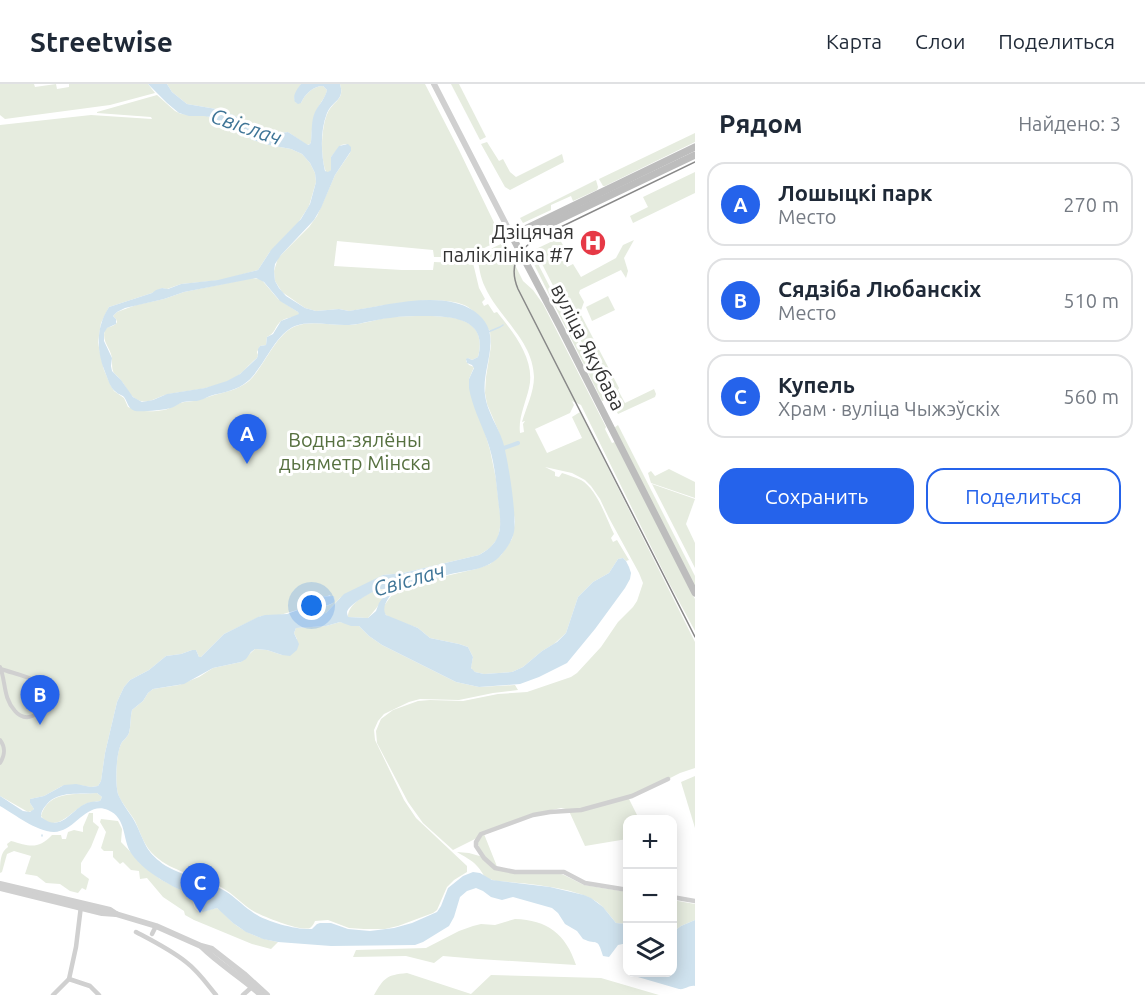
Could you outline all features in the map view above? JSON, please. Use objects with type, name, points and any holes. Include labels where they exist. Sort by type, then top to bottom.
[{"type":"main road","points":[[513,238],[523,230],[695,147]]},
{"type":"main road","points":[[513,238],[527,236],[695,154]]},
{"type":"main road","name":"вуліца Якубава","points":[[513,238],[695,593]]},
{"type":"street","name":"вуліца Якубава","points":[[434,84],[513,238]]},
{"type":"street","points":[[1,668],[38,683],[45,695],[44,705],[39,712],[28,717],[15,712],[8,702],[1,668]]},
{"type":"street","points":[[0,740],[4,752],[0,763]]},
{"type":"street","points":[[623,889],[585,883],[564,872],[515,872],[495,868],[483,858],[476,842],[481,834],[533,815],[581,810],[632,796],[668,779]]},
{"type":"street","points":[[0,886],[110,910],[116,914],[156,926],[212,950],[267,995]]},
{"type":"street","points":[[677,898],[695,901]]},
{"type":"street","points":[[53,995],[69,979],[81,905]]},
{"type":"street","points":[[152,934],[156,926]]},
{"type":"street","points":[[136,932],[187,963],[216,995]]},
{"type":"street","points":[[69,979],[90,986],[99,995]]},
{"type":"street","points":[[243,995],[254,985]]},
{"type":"street","points":[[254,985],[261,995]]},
{"type":"green space","points":[[0,84],[34,84],[35,87],[56,84],[57,89],[69,87],[69,84],[148,84],[155,93],[110,105],[5,119],[0,115]]},
{"type":"green space","points":[[167,84],[301,84],[294,98],[296,103],[301,103],[316,87],[323,86],[327,90],[316,112],[311,142],[307,145],[288,132],[275,134],[222,110],[187,104],[172,92]]},
{"type":"green space","points":[[340,84],[425,84],[501,237],[492,244],[459,257],[434,257],[433,250],[337,241],[334,266],[433,270],[434,262],[456,263],[467,259],[468,264],[473,263],[479,288],[485,299],[482,302],[484,306],[488,304],[510,328],[522,347],[529,367],[529,388],[521,416],[520,433],[524,432],[525,421],[522,422],[533,388],[532,364],[522,340],[498,309],[485,287],[477,255],[501,244],[505,245],[523,281],[543,304],[612,443],[615,442],[695,599],[695,631],[581,405],[572,401],[574,405],[570,413],[535,429],[547,453],[582,438],[572,417],[580,412],[695,642],[695,768],[680,773],[629,799],[637,815],[623,815],[623,840],[585,846],[569,811],[571,810],[561,808],[534,814],[453,850],[423,823],[408,802],[377,743],[376,731],[381,719],[393,710],[418,701],[463,701],[498,694],[527,692],[571,677],[601,647],[618,622],[633,607],[643,583],[591,486],[572,473],[545,467],[555,472],[555,476],[559,477],[562,473],[587,484],[614,534],[611,538],[613,542],[617,540],[629,560],[618,559],[609,573],[593,582],[578,597],[566,633],[554,644],[523,667],[512,672],[484,674],[472,670],[473,657],[468,647],[430,638],[418,628],[390,618],[384,613],[383,607],[398,587],[490,564],[501,555],[512,539],[515,522],[505,452],[485,393],[491,346],[490,331],[474,312],[457,303],[443,301],[392,304],[349,311],[339,309],[316,311],[305,308],[282,292],[275,281],[274,271],[278,258],[317,216],[335,175],[350,153],[351,149],[346,144],[341,145],[331,157],[331,170],[326,172],[322,150],[324,126],[330,108],[340,97]]},
{"type":"green space","points":[[451,84],[459,84],[486,137],[480,140]]},
{"type":"green space","name":"Водна-зялёны дыяметр Мінска","points":[[157,95],[181,114],[207,116],[253,140],[302,154],[315,173],[316,182],[309,206],[298,223],[269,253],[258,270],[222,280],[162,288],[109,307],[101,323],[98,342],[104,370],[114,391],[124,398],[128,407],[155,411],[231,390],[249,381],[282,336],[302,324],[350,325],[399,316],[438,316],[467,322],[474,327],[480,344],[478,357],[472,360],[468,358],[466,361],[474,367],[469,379],[490,450],[501,522],[498,538],[490,548],[479,555],[403,573],[383,575],[340,598],[326,613],[319,615],[311,615],[307,612],[308,608],[333,603],[330,595],[309,600],[308,605],[304,608],[280,615],[261,616],[224,634],[201,657],[196,650],[166,656],[149,670],[130,680],[124,687],[117,702],[101,781],[98,786],[62,786],[44,796],[30,799],[34,809],[28,812],[0,796],[0,125],[91,115],[152,119],[151,117],[97,112]]},
{"type":"green space","points":[[695,133],[695,142],[605,186],[599,179]]},
{"type":"green space","points":[[487,142],[499,161],[503,159],[510,172],[516,177],[562,154],[564,162],[510,190],[505,187],[481,144]]},
{"type":"green space","points":[[695,172],[695,193],[633,223],[630,216],[648,207],[643,197]]},
{"type":"green space","points":[[596,180],[597,190],[573,201],[571,196],[551,205],[551,210],[523,223],[520,218]]},
{"type":"green space","points":[[559,238],[564,247],[559,251],[567,267],[573,264],[581,277],[616,258],[623,245],[634,240],[624,258],[628,271],[626,278],[621,270],[580,290],[579,293],[584,302],[580,313],[625,403],[654,389],[655,397],[618,414],[535,250]]},
{"type":"green space","points":[[532,252],[607,399],[602,401],[530,256]]},
{"type":"green space","points":[[252,278],[261,279],[278,299],[300,314],[280,322],[267,337],[266,345],[260,346],[257,358],[239,375],[203,389],[169,394],[146,401],[138,400],[131,395],[113,371],[112,356],[104,338],[105,329],[117,322],[113,316],[117,312],[184,292]]},
{"type":"green space","points":[[608,296],[615,310],[592,321],[586,307]]},
{"type":"green space","points":[[618,425],[695,576],[695,587],[614,428]]},
{"type":"green space","points":[[669,469],[695,482],[695,498],[651,483],[648,473],[651,471],[655,476]]},
{"type":"green space","points":[[652,484],[695,499],[686,524],[695,543],[695,568]]},
{"type":"green space","points":[[379,589],[386,590],[379,605],[368,618],[348,617],[354,603]]},
{"type":"green space","points":[[340,622],[359,626],[382,645],[456,682],[479,687],[515,685],[518,690],[459,700],[420,699],[384,714],[378,721],[374,730],[375,740],[404,800],[416,818],[467,866],[467,872],[447,887],[437,910],[385,929],[349,928],[328,920],[315,921],[310,928],[305,929],[255,912],[222,887],[177,870],[155,856],[145,844],[117,789],[118,754],[121,744],[129,733],[132,710],[153,689],[179,685],[213,668],[241,662],[255,649],[282,655],[297,639],[294,633],[296,628],[326,626]]},
{"type":"green space","points":[[695,776],[695,828],[681,782]]},
{"type":"green space","points":[[97,793],[102,797],[100,801],[86,804],[57,823],[46,821],[41,816],[50,802],[56,798],[72,794]]},
{"type":"green space","points":[[89,813],[93,813],[93,822],[99,827],[81,863],[81,873],[89,879],[86,890],[82,888],[78,893],[70,891],[60,884],[46,883],[37,876],[25,874],[31,856],[14,851],[7,854],[0,873],[2,855],[11,841],[33,846],[42,843],[52,835],[61,835],[62,839],[66,839],[68,832],[74,830],[83,832]]},
{"type":"green space","points":[[101,819],[118,821],[122,829],[121,842],[160,879],[192,896],[194,906],[198,911],[217,908],[242,929],[278,942],[271,949],[252,944],[185,915],[184,911],[163,897],[147,878],[140,879],[139,871],[131,870],[123,862],[120,864],[113,857],[113,851],[104,851],[101,848],[106,832],[100,822]]},
{"type":"green space","points":[[484,834],[498,869],[558,873],[584,885],[623,891],[623,924],[616,923],[605,909],[588,897],[563,889],[496,881],[486,877],[475,864],[457,852],[483,857],[477,842]]},
{"type":"green space","points":[[677,901],[695,904],[695,920],[677,929]]},
{"type":"green space","points":[[515,919],[537,922],[554,931],[567,945],[576,965],[443,956],[434,963],[406,956],[353,957],[356,950],[426,948],[473,926],[495,925]]},
{"type":"green space","points":[[407,973],[471,994],[491,975],[601,978],[659,995],[374,995],[386,978]]},
{"type":"water","name":"Свіслач","points":[[148,84],[167,84],[172,92],[187,104],[222,110],[275,134],[288,132],[308,145],[311,142],[314,115],[327,90],[323,86],[316,87],[298,104],[294,100],[297,90],[301,84],[340,84],[340,97],[329,109],[323,127],[322,149],[325,171],[331,170],[331,157],[339,146],[348,144],[351,151],[335,175],[314,220],[275,264],[275,281],[279,288],[286,296],[305,308],[316,311],[339,309],[349,311],[413,301],[446,301],[461,304],[474,311],[489,329],[490,350],[485,395],[503,442],[507,461],[515,524],[513,535],[501,555],[484,567],[398,587],[385,604],[386,615],[418,628],[430,638],[468,647],[473,657],[471,668],[475,672],[484,674],[512,672],[523,667],[566,633],[578,597],[593,582],[609,573],[618,559],[623,558],[626,561],[631,573],[625,588],[567,663],[520,684],[479,687],[456,682],[382,645],[359,626],[340,622],[326,626],[296,628],[294,633],[299,644],[297,650],[290,656],[255,649],[241,662],[213,668],[184,684],[153,689],[132,710],[129,733],[119,749],[116,776],[120,798],[148,849],[166,866],[218,887],[256,915],[271,921],[305,929],[312,929],[320,923],[370,931],[394,928],[437,912],[448,888],[463,876],[473,872],[492,880],[550,887],[591,898],[603,907],[616,923],[623,924],[623,944],[618,945],[609,957],[603,956],[598,944],[583,939],[577,931],[565,924],[552,908],[513,897],[502,900],[491,897],[476,888],[460,897],[449,926],[415,945],[331,946],[263,939],[246,932],[217,908],[200,911],[192,896],[147,870],[131,853],[121,823],[108,810],[100,808],[93,810],[61,831],[54,832],[33,826],[0,806],[0,796],[23,811],[30,812],[34,809],[30,799],[44,796],[64,785],[98,786],[101,781],[117,702],[124,687],[130,680],[149,670],[166,656],[196,650],[201,657],[224,634],[258,617],[287,614],[306,607],[312,597],[334,596],[335,601],[331,604],[311,606],[307,612],[311,615],[326,613],[344,594],[383,575],[403,573],[479,555],[493,544],[499,531],[500,516],[493,462],[469,388],[469,379],[474,368],[467,363],[466,359],[472,360],[478,357],[480,345],[474,328],[458,319],[408,316],[349,325],[301,324],[281,336],[254,375],[244,384],[199,401],[183,402],[168,409],[132,410],[124,397],[112,388],[102,364],[99,347],[102,322],[109,307],[162,288],[168,289],[181,284],[218,280],[258,270],[271,250],[301,219],[310,204],[316,182],[310,163],[302,154],[253,140],[210,117],[179,113]],"holes":[[[256,278],[264,282],[280,301],[299,314],[281,321],[273,334],[267,337],[266,345],[258,349],[257,358],[240,374],[205,388],[167,394],[142,402],[133,397],[112,371],[112,358],[104,341],[104,333],[107,328],[116,324],[113,316],[117,312],[184,292]],[[379,589],[385,589],[386,593],[376,611],[368,618],[348,617],[347,612],[352,605]],[[97,793],[102,797],[100,801],[85,804],[60,822],[54,823],[41,817],[42,810],[57,797]]]},
{"type":"water","points":[[695,920],[695,986],[679,989],[638,977],[677,977],[677,929]]},
{"type":"waterway","points":[[488,332],[503,325]]},
{"type":"waterway","points":[[501,449],[518,443]]},
{"type":"tram line","points":[[695,162],[534,240],[519,255],[514,267],[518,289],[695,637]]},
{"type":"place","name":"Дзіцячая паліклініка #7","points":[[593,243]]},
{"type":"place","name":"Лошыцкі парк","points":[[247,464]]},
{"type":"place","name":"Сядзіба Любанскіх","points":[[40,725]]},
{"type":"place","name":"Купель","points":[[200,913]]}]
